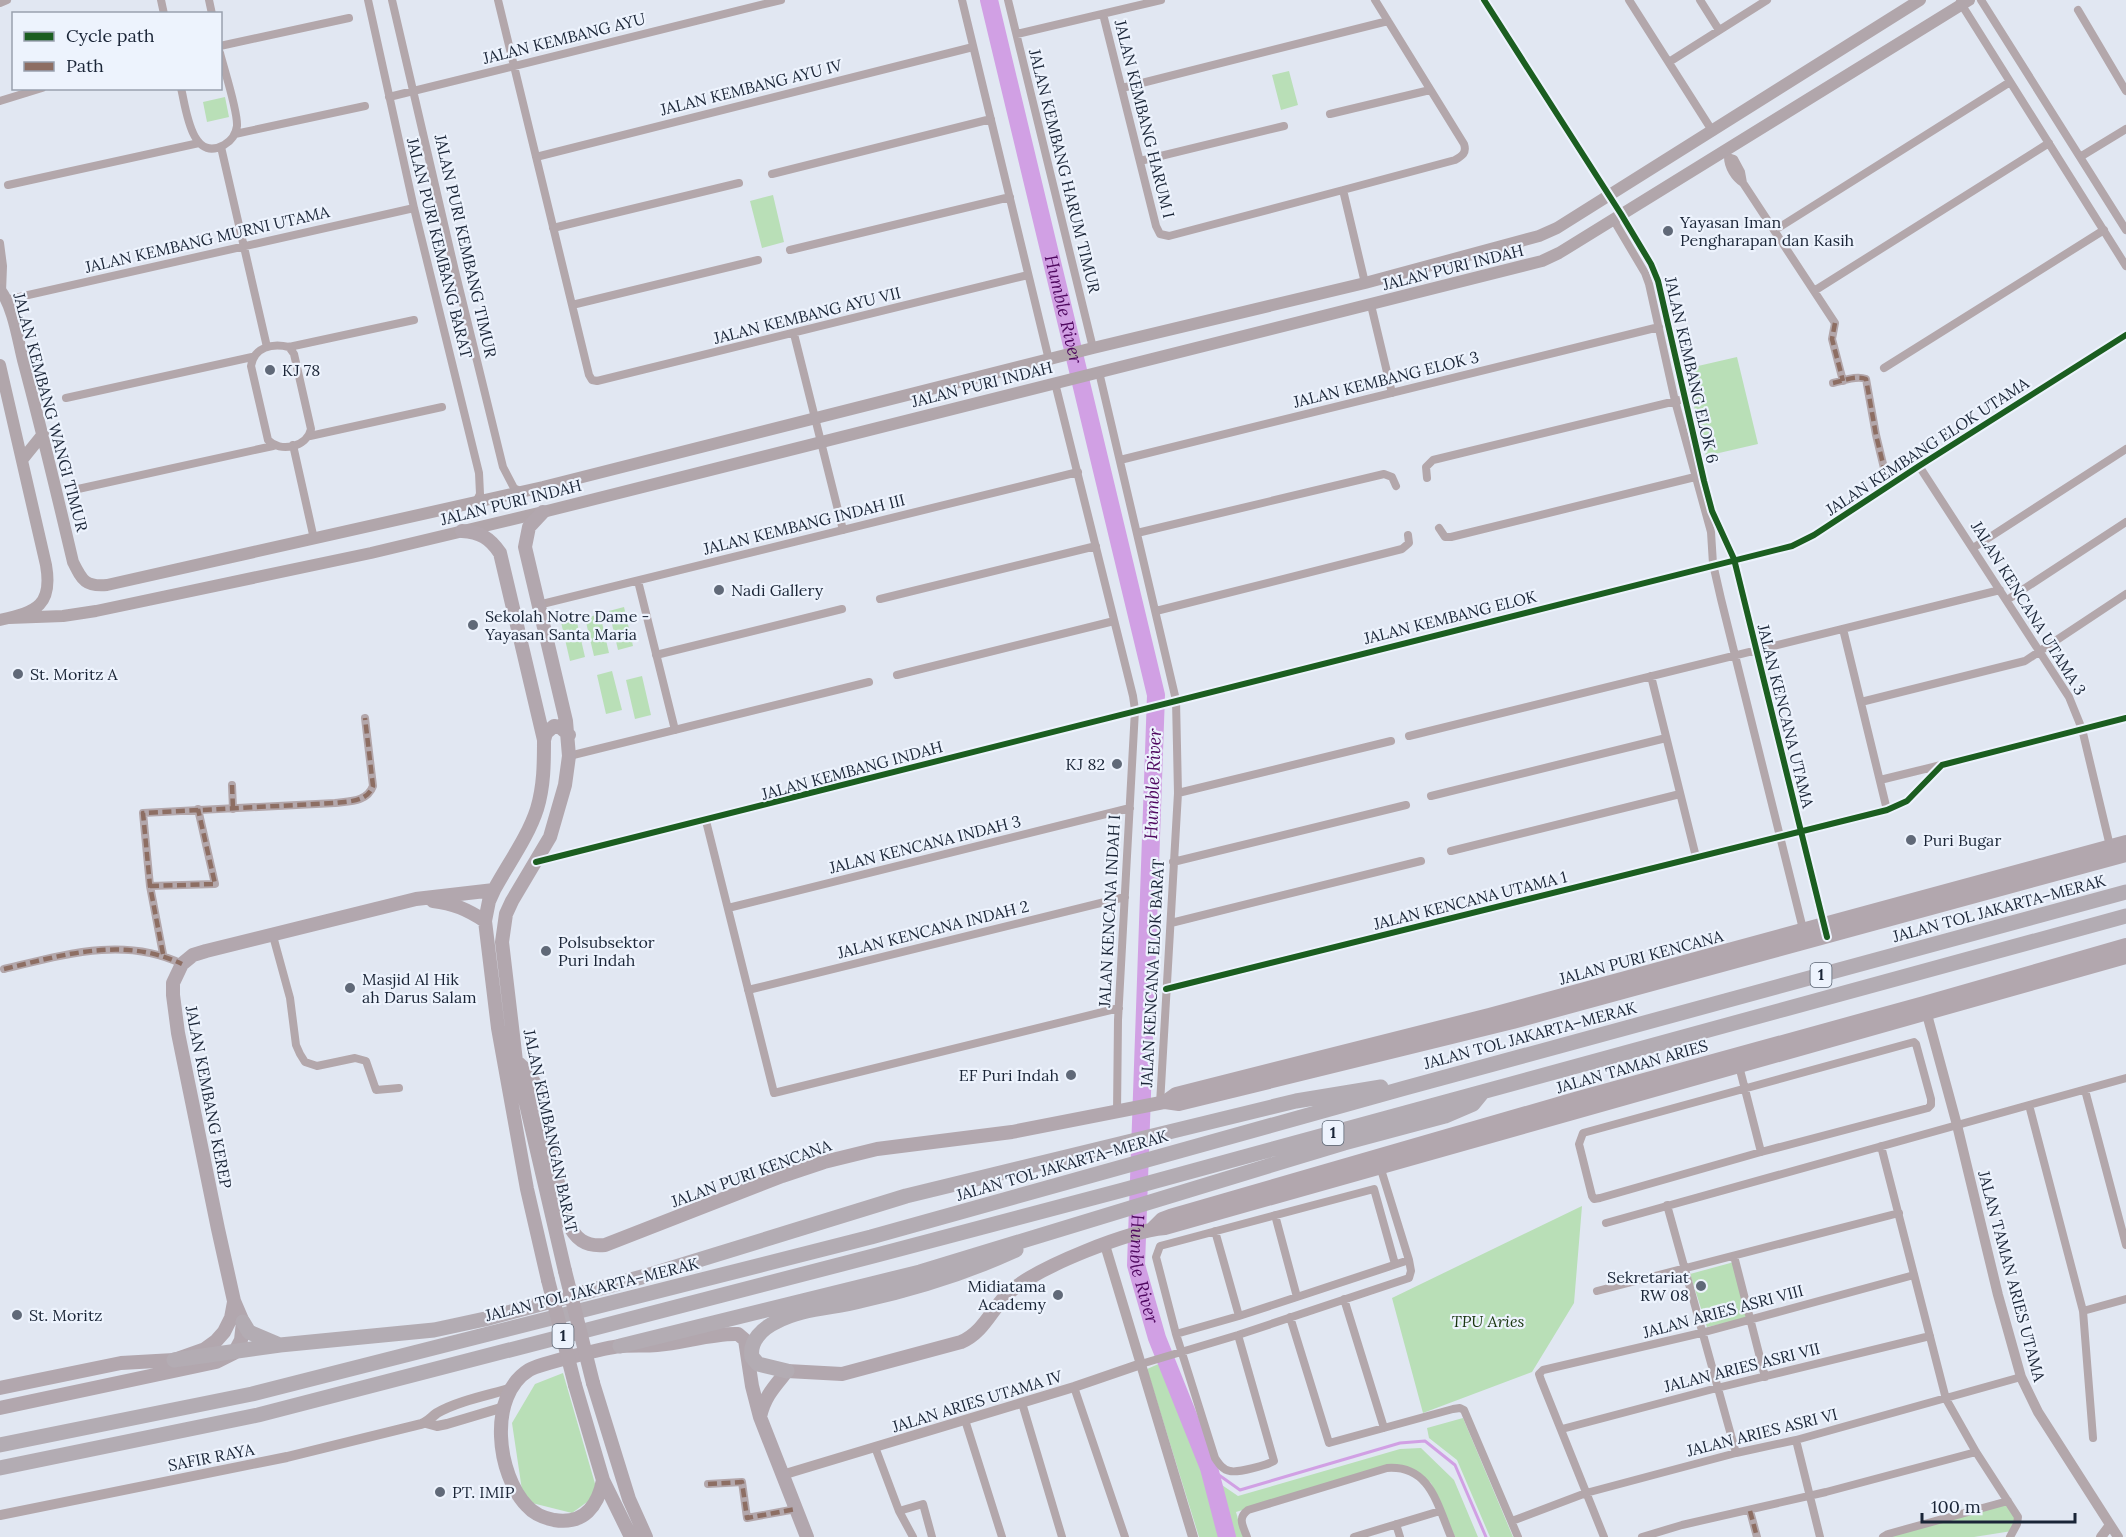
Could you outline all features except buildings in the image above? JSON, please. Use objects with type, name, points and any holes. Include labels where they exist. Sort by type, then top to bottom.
[{"type":"highway","name":"JALAN TOL JAKARTA–MERAK","points":[[0,1445],[264,1392],[871,1237],[1405,1088],[2126,892]]},
{"type":"highway","name":"1","points":[[0,1468],[269,1413],[1123,1190],[2126,916]]},
{"type":"highway","points":[[174,1360],[280,1345],[434,1330],[485,1319],[652,1274],[906,1196],[1296,1101],[1377,1087],[1405,1088]]},
{"type":"highway","points":[[620,1346],[920,1272],[1344,1143],[1444,1116],[1473,1104],[1484,1091]]},
{"type":"highway","points":[[787,1371],[758,1364],[751,1352],[759,1333],[776,1321],[806,1311],[863,1301],[933,1282],[998,1258],[1062,1228]]},
{"type":"highway","points":[[243,1322],[249,1332],[280,1345]]},
{"type":"main road","name":"JALAN PURI INDAH","points":[[88,584],[107,585],[523,492],[816,420],[1090,349],[1365,283],[1548,233],[1713,132],[1920,0]]},
{"type":"main road","name":"JALAN PURI INDAH","points":[[5,619],[63,616],[106,609],[371,553],[543,512],[1542,261],[1726,154],[1963,2]]},
{"type":"main road","name":"JALAN KEMBANG WANGI TIMUR","points":[[2,294],[43,434],[73,562],[80,577],[88,584]]},
{"type":"main road","points":[[0,365],[49,585],[45,597],[35,608],[5,619]]},
{"type":"main road","points":[[22,460],[43,434]]},
{"type":"main road","name":"JALAN KEMBANGAN BARAT","points":[[543,512],[535,519],[526,537],[525,548],[568,735],[569,756],[565,785],[550,837],[512,901],[502,929],[503,964],[516,1061],[565,1271],[593,1383],[629,1499],[646,1537]]},
{"type":"main road","name":"JALAN KEMBANGAN BARAT","points":[[462,531],[484,536],[500,553],[544,740],[542,792],[537,809],[494,890],[485,921],[498,1028],[512,1115],[548,1280],[575,1385],[603,1479]]},
{"type":"main road","points":[[509,589],[510,584],[518,577],[529,579],[532,582]]},
{"type":"main road","points":[[544,740],[546,733],[554,726],[560,727],[568,735]]},
{"type":"main road","name":"JALAN PURI KENCANA","points":[[1825,931],[2126,842]]},
{"type":"main road","name":"JALAN PURI KENCANA","points":[[516,1061],[536,1083],[567,1221],[573,1233],[582,1242],[593,1246],[605,1245],[824,1162],[877,1149],[1012,1132],[1160,1104],[1176,1094],[2126,855]]},
{"type":"main road","points":[[182,964],[193,955],[206,951],[416,899],[494,890]]},
{"type":"main road","points":[[416,899],[455,905],[485,921]]},
{"type":"main road","name":"JALAN TAMAN ARIES","points":[[1926,1008],[2126,945]]},
{"type":"main road","name":"JALAN TAMAN ARIES","points":[[787,1371],[843,1374],[961,1342],[973,1337],[1010,1291],[1032,1275],[1110,1243],[1149,1230],[1165,1228],[1378,1162],[1737,1060],[1926,1008],[2126,957]]},
{"type":"main road","name":"JALAN KEMBANG KEREP","points":[[182,964],[173,983],[178,1033],[234,1301],[243,1322]]},
{"type":"main road","points":[[0,1388],[121,1363],[174,1360],[205,1349],[216,1341],[231,1318],[234,1301]]},
{"type":"main road","points":[[0,1408],[222,1360],[234,1353],[241,1340],[243,1322]]},
{"type":"main road","points":[[603,1479],[596,1503],[587,1514],[578,1519],[556,1520],[534,1513],[518,1495],[505,1464],[500,1435],[504,1407],[512,1388],[521,1377],[534,1367],[620,1346],[651,1346],[729,1334],[741,1335],[745,1340],[760,1416],[807,1537]]},
{"type":"main road","points":[[760,1416],[763,1402],[787,1371]]},
{"type":"main road","points":[[25,1383],[29,1402]]},
{"type":"main road","points":[[603,1479],[630,1537]]},
{"type":"street","points":[[0,3],[7,0]]},
{"type":"street","name":"JALAN PURI KEMBANG BARAT","points":[[368,0],[414,208],[479,473],[480,494],[476,502]]},
{"type":"street","name":"JALAN PURI KEMBANG TIMUR","points":[[392,0],[455,271],[504,467],[514,488],[523,492]]},
{"type":"street","points":[[498,0],[572,305],[758,260]]},
{"type":"street","name":"JALAN KEMBANG AYU","points":[[389,97],[781,0]]},
{"type":"street","points":[[962,0],[1028,275],[1053,359]]},
{"type":"street","name":"JALAN KEMBANG HARUM TIMUR","points":[[1008,0],[1090,349]]},
{"type":"street","points":[[1017,34],[1161,0]]},
{"type":"street","points":[[1365,283],[1343,190],[1455,160],[1463,155],[1465,150],[1464,144],[1375,0]]},
{"type":"street","name":"JALAN KEMBANG ELOK 6","points":[[1484,0],[1608,195],[1617,217],[1651,264],[1653,283],[1698,480],[1721,534]]},
{"type":"street","points":[[1629,0],[1713,132]]},
{"type":"street","points":[[1700,0],[1719,30]]},
{"type":"street","points":[[1669,62],[1767,0]]},
{"type":"street","points":[[1981,0],[2080,158],[2122,217],[2126,230]]},
{"type":"street","points":[[1963,2],[2010,82],[2126,266]]},
{"type":"street","points":[[2078,10],[2126,91]]},
{"type":"street","name":"JALAN KEMBANG HARUM I","points":[[1103,14],[1156,226],[1160,234],[1164,236],[1343,190]]},
{"type":"street","points":[[222,46],[348,18]]},
{"type":"street","points":[[1122,88],[1388,21]]},
{"type":"street","name":"JALAN KEMBANG AYU IV","points":[[536,157],[973,47]]},
{"type":"street","points":[[181,90],[193,136],[199,143],[209,147],[221,147],[235,134],[237,121],[222,61]]},
{"type":"street","points":[[1776,230],[2010,82]]},
{"type":"street","points":[[0,101],[36,90]]},
{"type":"street","points":[[1330,114],[1430,90]]},
{"type":"street","points":[[235,134],[365,106]]},
{"type":"street","points":[[772,174],[991,119]]},
{"type":"street","points":[[1140,161],[1284,126]]},
{"type":"street","points":[[2080,158],[2126,129]]},
{"type":"street","points":[[9,185],[199,143]]},
{"type":"street","points":[[1814,291],[2049,143]]},
{"type":"street","points":[[221,147],[267,347]]},
{"type":"street","points":[[1726,154],[1734,159],[1741,172],[1743,183],[1835,323],[1832,339],[1843,381]]},
{"type":"street","points":[[553,228],[739,183]]},
{"type":"street","points":[[790,250],[1010,197]]},
{"type":"street","name":"JALAN KEMBANG MURNI UTAMA","points":[[2,294],[244,247],[414,208]]},
{"type":"street","points":[[1884,368],[2104,230]]},
{"type":"street","name":"JALAN KEMBANG WANGI TIMUR","points":[[0,243],[3,266],[2,294]]},
{"type":"street","name":"JALAN KEMBANG AYU VII","points":[[572,305],[591,380],[597,381],[1028,275]]},
{"type":"street","points":[[1427,478],[1426,467],[1433,460],[1680,400],[1659,327],[1653,283]]},
{"type":"street","points":[[1371,305],[1392,393]]},
{"type":"street","points":[[66,398],[252,357],[267,347],[280,345],[289,347],[414,320]]},
{"type":"street","name":"JALAN KEMBANG ELOK 3","points":[[1119,460],[1659,327]]},
{"type":"street","points":[[794,334],[843,530]]},
{"type":"street","name":"JALAN KEMBANG ELOK UTAMA","points":[[1734,560],[1804,541],[2126,335]]},
{"type":"street","points":[[289,347],[297,365],[311,429],[310,436]]},
{"type":"street","points":[[252,357],[251,366],[268,440],[273,446]]},
{"type":"street","name":"JALAN KENCANA ELOK BARAT","points":[[1096,372],[1156,611],[1175,700],[1178,793],[1160,1104]]},
{"type":"street","points":[[1833,383],[1863,377],[1866,379],[1884,468],[1903,477]]},
{"type":"street","name":"JALAN KENCANA INDAH I","points":[[1059,382],[1078,472],[1137,710],[1119,1008],[1121,1113]]},
{"type":"street","points":[[78,489],[273,446],[293,445],[310,436],[442,407]]},
{"type":"street","points":[[293,445],[314,539]]},
{"type":"street","points":[[1973,548],[2126,449]]},
{"type":"street","name":"JALAN KENCANA UTAMA 3","points":[[1919,466],[2069,697],[2082,729],[2110,846]]},
{"type":"street","name":"JALAN KEMBANG INDAH III","points":[[538,605],[1078,472]]},
{"type":"street","points":[[1137,533],[1384,474],[1392,477],[1396,486]]},
{"type":"street","points":[[1439,528],[1445,537],[1451,537],[1698,480],[1711,532],[1713,564],[1804,936]]},
{"type":"street","points":[[2007,600],[2126,522]]},
{"type":"street","name":"JALAN KENCANA UTAMA","points":[[1721,534],[1734,560],[1825,931]]},
{"type":"street","points":[[1156,611],[1402,549],[1409,543],[1408,535]]},
{"type":"street","points":[[880,599],[1096,546]]},
{"type":"street","name":"JALAN KEMBANG ELOK","points":[[1175,700],[1734,560]]},
{"type":"street","points":[[638,581],[675,730]]},
{"type":"street","points":[[1409,736],[2000,590]]},
{"type":"street","points":[[1861,702],[2025,661],[2126,594]]},
{"type":"street","points":[[656,655],[842,609]]},
{"type":"street","points":[[897,675],[1114,621]]},
{"type":"street","points":[[1843,629],[1887,810]]},
{"type":"street","points":[[1651,676],[1696,857]]},
{"type":"street","points":[[569,756],[869,682]]},
{"type":"street","name":"JALAN KEMBANG INDAH","points":[[536,862],[706,821],[1175,700]]},
{"type":"street","points":[[163,954],[150,886],[143,813],[335,803],[364,798],[373,786],[365,718]]},
{"type":"street","points":[[1880,780],[2126,718]]},
{"type":"street","points":[[1431,796],[1666,738]]},
{"type":"street","points":[[1178,793],[1390,741]]},
{"type":"street","name":"JALAN KENCANA UTAMA 1","points":[[1166,989],[1887,810],[1907,801],[1942,765]]},
{"type":"street","points":[[232,785],[233,809]]},
{"type":"street","points":[[1451,851],[1680,794]]},
{"type":"street","points":[[1173,862],[1406,805]]},
{"type":"street","name":"JALAN KENCANA INDAH 3","points":[[728,908],[1130,808]]},
{"type":"street","points":[[150,886],[215,884],[198,809]]},
{"type":"street","points":[[706,821],[774,1093],[1119,1008]]},
{"type":"street","points":[[1171,923],[1420,861]]},
{"type":"street","name":"JALAN KENCANA INDAH 2","points":[[748,990],[1125,897]]},
{"type":"street","points":[[273,936],[290,998],[296,1045],[305,1062],[317,1066],[360,1058],[366,1061],[376,1090],[399,1088]]},
{"type":"street","points":[[4,969],[82,951],[121,948],[163,954],[182,964]]},
{"type":"street","name":"JALAN TAMAN ARIES UTAMA","points":[[1926,1008],[1958,1125],[1998,1295],[2021,1377],[2038,1412],[2118,1537]]},
{"type":"street","points":[[1914,1042],[1931,1105],[1928,1108],[1600,1198],[1592,1197],[1579,1144],[1583,1133],[1745,1089],[1914,1042]]},
{"type":"street","points":[[1737,1060],[1761,1152]]},
{"type":"street","points":[[1606,1223],[2126,1078]]},
{"type":"street","points":[[2085,1090],[2126,1245]]},
{"type":"street","points":[[2029,1105],[2083,1311],[2093,1438]]},
{"type":"street","points":[[1881,1146],[1946,1399],[1976,1452],[2018,1517],[2010,1537]]},
{"type":"street","points":[[1176,1334],[1239,1316],[1409,1260],[1378,1162]]},
{"type":"street","points":[[1238,1335],[1274,1461],[1229,1471],[1222,1467],[1215,1458],[1178,1353],[1176,1334],[1156,1257],[1157,1250],[1160,1246],[1385,1185]]},
{"type":"street","points":[[1374,1189],[1395,1264]]},
{"type":"street","points":[[1667,1205],[1736,1453]]},
{"type":"street","points":[[1597,1291],[1899,1214]]},
{"type":"street","points":[[1275,1215],[1297,1297]]},
{"type":"street","points":[[1215,1231],[1239,1316]]},
{"type":"street","points":[[1110,1243],[1193,1537]]},
{"type":"street","points":[[1734,1256],[1765,1377]]},
{"type":"street","name":"JALAN ARIES UTAMA IV","points":[[782,1475],[1074,1387],[1405,1280],[1411,1275],[1409,1260]]},
{"type":"street","name":"JALAN ARIES ASRI VIII","points":[[1562,1429],[1539,1374],[1543,1370],[1701,1333],[1914,1275]]},
{"type":"street","points":[[1344,1299],[1384,1428]]},
{"type":"street","points":[[2083,1311],[2126,1299]]},
{"type":"street","points":[[1290,1317],[1328,1440],[1331,1443],[1453,1408],[1464,1410],[1518,1537]]},
{"type":"street","name":"JALAN ARIES ASRI VII","points":[[1562,1429],[1930,1336]]},
{"type":"street","name":"JALAN ARIES ASRI VI","points":[[1512,1521],[1586,1493],[1736,1453],[1796,1440],[2021,1377]]},
{"type":"street","points":[[1074,1387],[1125,1537]]},
{"type":"street","name":"SAFIR RAYA","points":[[0,1515],[287,1457],[426,1423],[437,1413],[512,1388]]},
{"type":"street","points":[[1022,1403],[1062,1537]]},
{"type":"street","name":"SAFIR RAYA","points":[[426,1423],[437,1426],[447,1424],[504,1407]]},
{"type":"street","points":[[965,1420],[1002,1537]]},
{"type":"street","points":[[1562,1429],[1604,1537]]},
{"type":"street","points":[[1796,1440],[1820,1537]]},
{"type":"street","points":[[875,1447],[899,1511],[913,1537]]},
{"type":"street","points":[[1642,1537],[1976,1452]]},
{"type":"street","points":[[1247,1537],[1241,1520],[1243,1514],[1248,1510],[1376,1471],[1400,1467],[1424,1479],[1451,1537]]},
{"type":"street","points":[[708,1484],[742,1482],[747,1518],[796,1509]]},
{"type":"street","points":[[1883,1537],[2008,1501]]},
{"type":"street","points":[[899,1511],[923,1504],[932,1537]]},
{"type":"street","points":[[1354,1537],[1440,1511]]},
{"type":"street","points":[[1750,1511],[1757,1537]]},
{"type":"street","points":[[1396,1524],[1400,1537]]},
{"type":"street","points":[[2101,1537],[2110,1525]]},
{"type":"green space","points":[[1289,71],[1298,105],[1281,110],[1272,75]]},
{"type":"green space","points":[[225,97],[229,117],[207,122],[203,102]]},
{"type":"green space","points":[[773,195],[784,242],[762,248],[750,201]]},
{"type":"green space","points":[[1737,357],[1758,444],[1706,456],[1685,369]]},
{"type":"green space","points":[[624,607],[633,646],[618,650],[609,611]]},
{"type":"green space","points":[[600,614],[609,653],[594,656],[585,618]]},
{"type":"green space","points":[[576,618],[585,657],[570,661],[561,622]]},
{"type":"green space","points":[[612,671],[622,710],[606,714],[597,675]]},
{"type":"green space","points":[[642,676],[651,715],[635,719],[626,680]]},
{"type":"green space","name":"TPU Aries","points":[[1582,1206],[1574,1303],[1532,1372],[1423,1413],[1392,1298]]},
{"type":"green space","points":[[1734,1262],[1748,1318],[1707,1327],[1690,1274]]},
{"type":"green space","points":[[1163,1362],[1206,1472],[1225,1537],[1199,1537],[1147,1369]]},
{"type":"green space","points":[[563,1373],[598,1494],[572,1513],[532,1503],[522,1490],[512,1423],[535,1384]]},
{"type":"green space","points":[[1463,1418],[1513,1537],[1490,1537],[1457,1460],[1429,1438],[1427,1428]]},
{"type":"green space","points":[[1421,1448],[1454,1480],[1478,1537],[1455,1537],[1431,1483],[1409,1468],[1381,1467],[1236,1512],[1243,1537],[1232,1537],[1216,1481],[1238,1496],[1400,1449]]},
{"type":"green space","points":[[2008,1504],[2020,1522],[2012,1531],[1974,1537],[1889,1537]]},
{"type":"waterway","name":"Humble River","points":[[989,0],[1156,695],[1136,1265],[1157,1338],[1209,1468],[1227,1537]]},
{"type":"waterway","points":[[1209,1468],[1240,1490],[1400,1443],[1425,1441],[1455,1465],[1486,1537]]},
{"type":"marked path","points":[[1835,323],[1832,339],[1843,381]]},
{"type":"marked path","points":[[1833,383],[1854,378],[1866,379],[1884,468],[1903,476]]},
{"type":"marked path","points":[[163,954],[150,886],[143,813],[335,803],[362,798],[373,786],[365,718]]},
{"type":"marked path","points":[[232,785],[233,809]]},
{"type":"marked path","points":[[150,886],[215,884],[198,809]]},
{"type":"marked path","points":[[4,969],[71,954],[116,950],[138,951],[182,964]]},
{"type":"marked path","points":[[708,1484],[742,1482],[747,1518],[796,1509]]},
{"type":"marked path","points":[[1750,1511],[1757,1537]]},
{"type":"cycle path","points":[[1484,0],[1621,214],[1651,264],[1658,281],[1704,481],[1712,511],[1734,559],[1827,937]]},
{"type":"cycle path","points":[[536,862],[1792,546],[1814,535],[2126,335]]},
{"type":"cycle path","points":[[1166,989],[1887,810],[1907,801],[1942,765],[2126,718]]},
{"type":"place","name":"Yayasan Iman Pengharapan dan Kasih","points":[[1668,231]]},
{"type":"place","name":"KJ 78","points":[[270,370]]},
{"type":"place","name":"Nadi Gallery","points":[[719,590]]},
{"type":"place","name":"Sekolah Notre Dame - Yayasan Santa Maria","points":[[473,625]]},
{"type":"place","name":"St. Moritz A","points":[[18,674]]},
{"type":"place","name":"KJ 82","points":[[1117,764]]},
{"type":"place","name":"Puri Bugar","points":[[1911,840]]},
{"type":"place","name":"Polsubsektor Puri Indah","points":[[546,951]]},
{"type":"place","name":"Masjid Al Hik ah Darus Salam","points":[[350,988]]},
{"type":"place","name":"EF Puri Indah","points":[[1071,1075]]},
{"type":"place","name":"Sekretariat RW 08","points":[[1701,1286]]},
{"type":"place","name":"Midiatama Academy","points":[[1058,1295]]},
{"type":"place","name":"St. Moritz","points":[[17,1315]]},
{"type":"place","name":"PT. IMIP","points":[[440,1492]]}]
